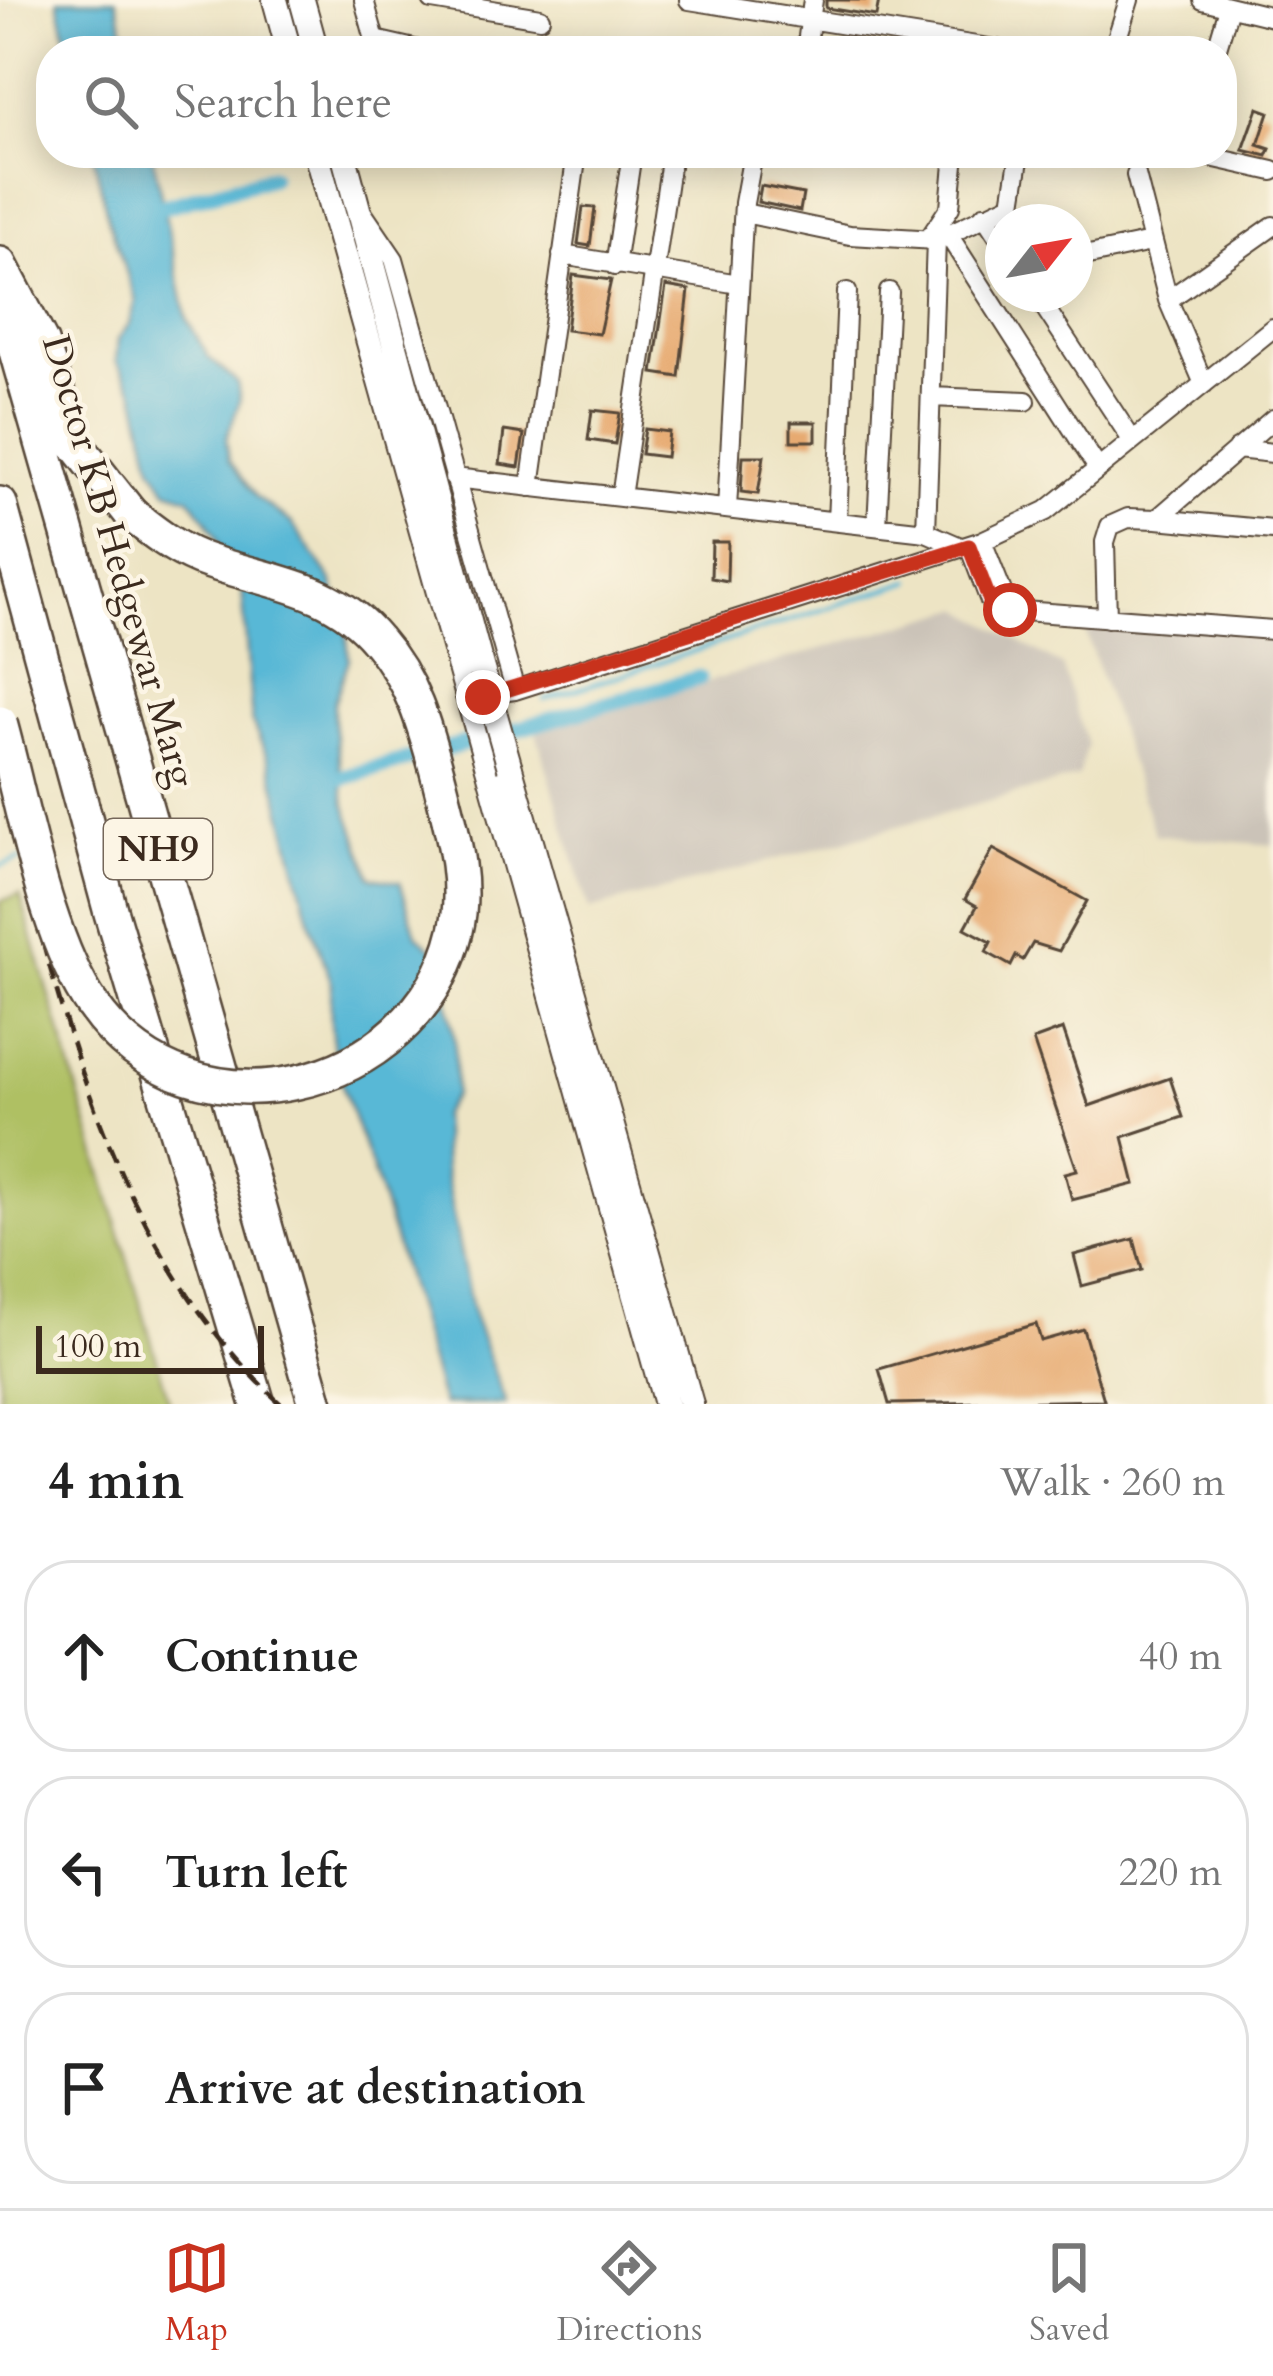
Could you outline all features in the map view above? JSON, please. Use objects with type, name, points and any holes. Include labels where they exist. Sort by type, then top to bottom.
[{"type":"highway","points":[[0,264],[41,342],[75,443],[131,514],[196,556],[321,595],[374,635],[405,677],[423,719],[458,861],[456,928],[431,986],[389,1039],[351,1066],[311,1081],[273,1089],[231,1088],[172,1072],[150,1059],[104,1020],[71,968],[0,723]]},
{"type":"highway","name":"Doctor KB Hedgewar Marg","points":[[0,295],[316,1404]]},
{"type":"highway","name":"NH9","points":[[0,504],[111,913],[258,1404]]},
{"type":"main road","points":[[275,0],[285,36]]},
{"type":"main road","points":[[302,0],[312,36]]},
{"type":"main road","points":[[320,168],[666,1404]]},
{"type":"main road","points":[[347,168],[483,673],[691,1404]]},
{"type":"street","points":[[364,0],[373,36]]},
{"type":"street","points":[[432,0],[540,18]]},
{"type":"street","points":[[689,0],[811,9],[938,36]]},
{"type":"street","points":[[1118,36],[1129,0]]},
{"type":"street","points":[[1203,0],[1273,16]]},
{"type":"street","points":[[1221,36],[1229,8]]},
{"type":"street","points":[[1237,163],[1273,171]]},
{"type":"street","points":[[530,487],[575,168]]},
{"type":"street","points":[[615,266],[630,168]]},
{"type":"street","points":[[621,497],[670,168]]},
{"type":"street","points":[[727,509],[751,168]]},
{"type":"street","points":[[926,532],[937,239],[950,207],[952,168]]},
{"type":"street","points":[[744,213],[850,235],[937,239],[984,215],[1005,210],[1016,197],[1018,168]]},
{"type":"street","points":[[1136,175],[1168,300],[1204,384]]},
{"type":"street","points":[[357,207],[384,237],[394,259],[515,690]]},
{"type":"street","points":[[1168,300],[1273,226]]},
{"type":"street","points":[[937,239],[1097,467]]},
{"type":"street","points":[[1093,254],[1151,242]]},
{"type":"street","points":[[562,255],[653,274],[739,284]]},
{"type":"street","points":[[837,522],[847,292]]},
{"type":"street","points":[[877,526],[889,292]]},
{"type":"street","points":[[1048,312],[1132,440]]},
{"type":"street","points":[[456,660],[479,695],[515,690],[975,548],[1046,511],[1273,328]]},
{"type":"street","points":[[931,398],[1025,401]]},
{"type":"street","points":[[1157,519],[1273,419]]},
{"type":"street","points":[[1237,449],[1273,453]]},
{"type":"street","points":[[454,478],[926,532],[975,548],[998,601],[1107,618],[1273,630]]},
{"type":"street","points":[[1107,618],[1105,542],[1110,526],[1128,518],[1273,530]]},
{"type":"shaded area","points":[[961,608],[1062,666],[1087,745],[1078,777],[589,910],[536,732]]},
{"type":"shaded area","points":[[1080,616],[1273,630],[1273,845],[1155,835]]},
{"type":"green space","points":[[20,895],[170,1404],[0,1404],[0,901]]},
{"type":"water","points":[[58,0],[116,0],[125,36],[66,36]]},
{"type":"water","points":[[96,168],[155,168],[187,319],[209,358],[237,382],[240,401],[226,439],[229,460],[256,497],[292,523],[332,581],[346,626],[349,659],[334,703],[345,803],[371,877],[400,882],[416,934],[434,950],[446,990],[455,1043],[455,1094],[441,1115],[444,1170],[473,1316],[506,1404],[442,1404],[385,1209],[342,1086],[332,1038],[332,984],[308,915],[270,763],[252,722],[242,587],[207,520],[189,497],[167,490],[152,466],[135,392],[116,361],[118,339],[130,323],[136,300]]},
{"type":"building","points":[[826,0],[879,0],[876,16],[826,8]]},
{"type":"building","points":[[1258,108],[1269,112],[1258,145],[1270,149],[1267,156],[1243,150]]},
{"type":"building","points":[[761,186],[803,194],[800,211],[758,202]]},
{"type":"building","points":[[583,207],[595,208],[590,246],[578,244]]},
{"type":"building","points":[[573,275],[611,280],[599,334],[566,330]]},
{"type":"building","points":[[666,286],[689,290],[679,377],[653,373]]},
{"type":"building","points":[[592,410],[620,413],[615,444],[588,440]]},
{"type":"building","points":[[791,422],[816,422],[816,441],[791,441]]},
{"type":"building","points":[[645,429],[669,432],[666,457],[641,454]]},
{"type":"building","points":[[504,431],[524,434],[519,467],[500,464]]},
{"type":"building","points":[[743,456],[764,456],[758,494],[741,492]]},
{"type":"building","points":[[712,542],[728,542],[727,581],[711,578]]},
{"type":"building","points":[[993,849],[1087,901],[1059,951],[1033,943],[1023,960],[1016,956],[1011,966],[986,952],[991,942],[965,928],[977,906],[965,899]]},
{"type":"building","points":[[1063,1029],[1089,1106],[1170,1078],[1183,1117],[1123,1137],[1135,1184],[1072,1200],[1065,1173],[1077,1170],[1033,1040]]},
{"type":"building","points":[[1134,1239],[1142,1270],[1082,1286],[1074,1255]]},
{"type":"building","points":[[1036,1324],[1041,1341],[1083,1329],[1104,1400],[889,1404],[879,1369]]},
{"type":"waterway","points":[[138,207],[161,207],[271,177]]},
{"type":"waterway","points":[[544,700],[911,581]]},
{"type":"waterway","points":[[324,783],[699,678]]},
{"type":"waterway","points":[[0,866],[20,859]]},
{"type":"railway","points":[[0,782],[69,1033],[131,1194],[171,1269],[221,1340],[281,1404]]},
{"type":"route","points":[[483,697],[969,546],[990,601],[1010,610]]}]
